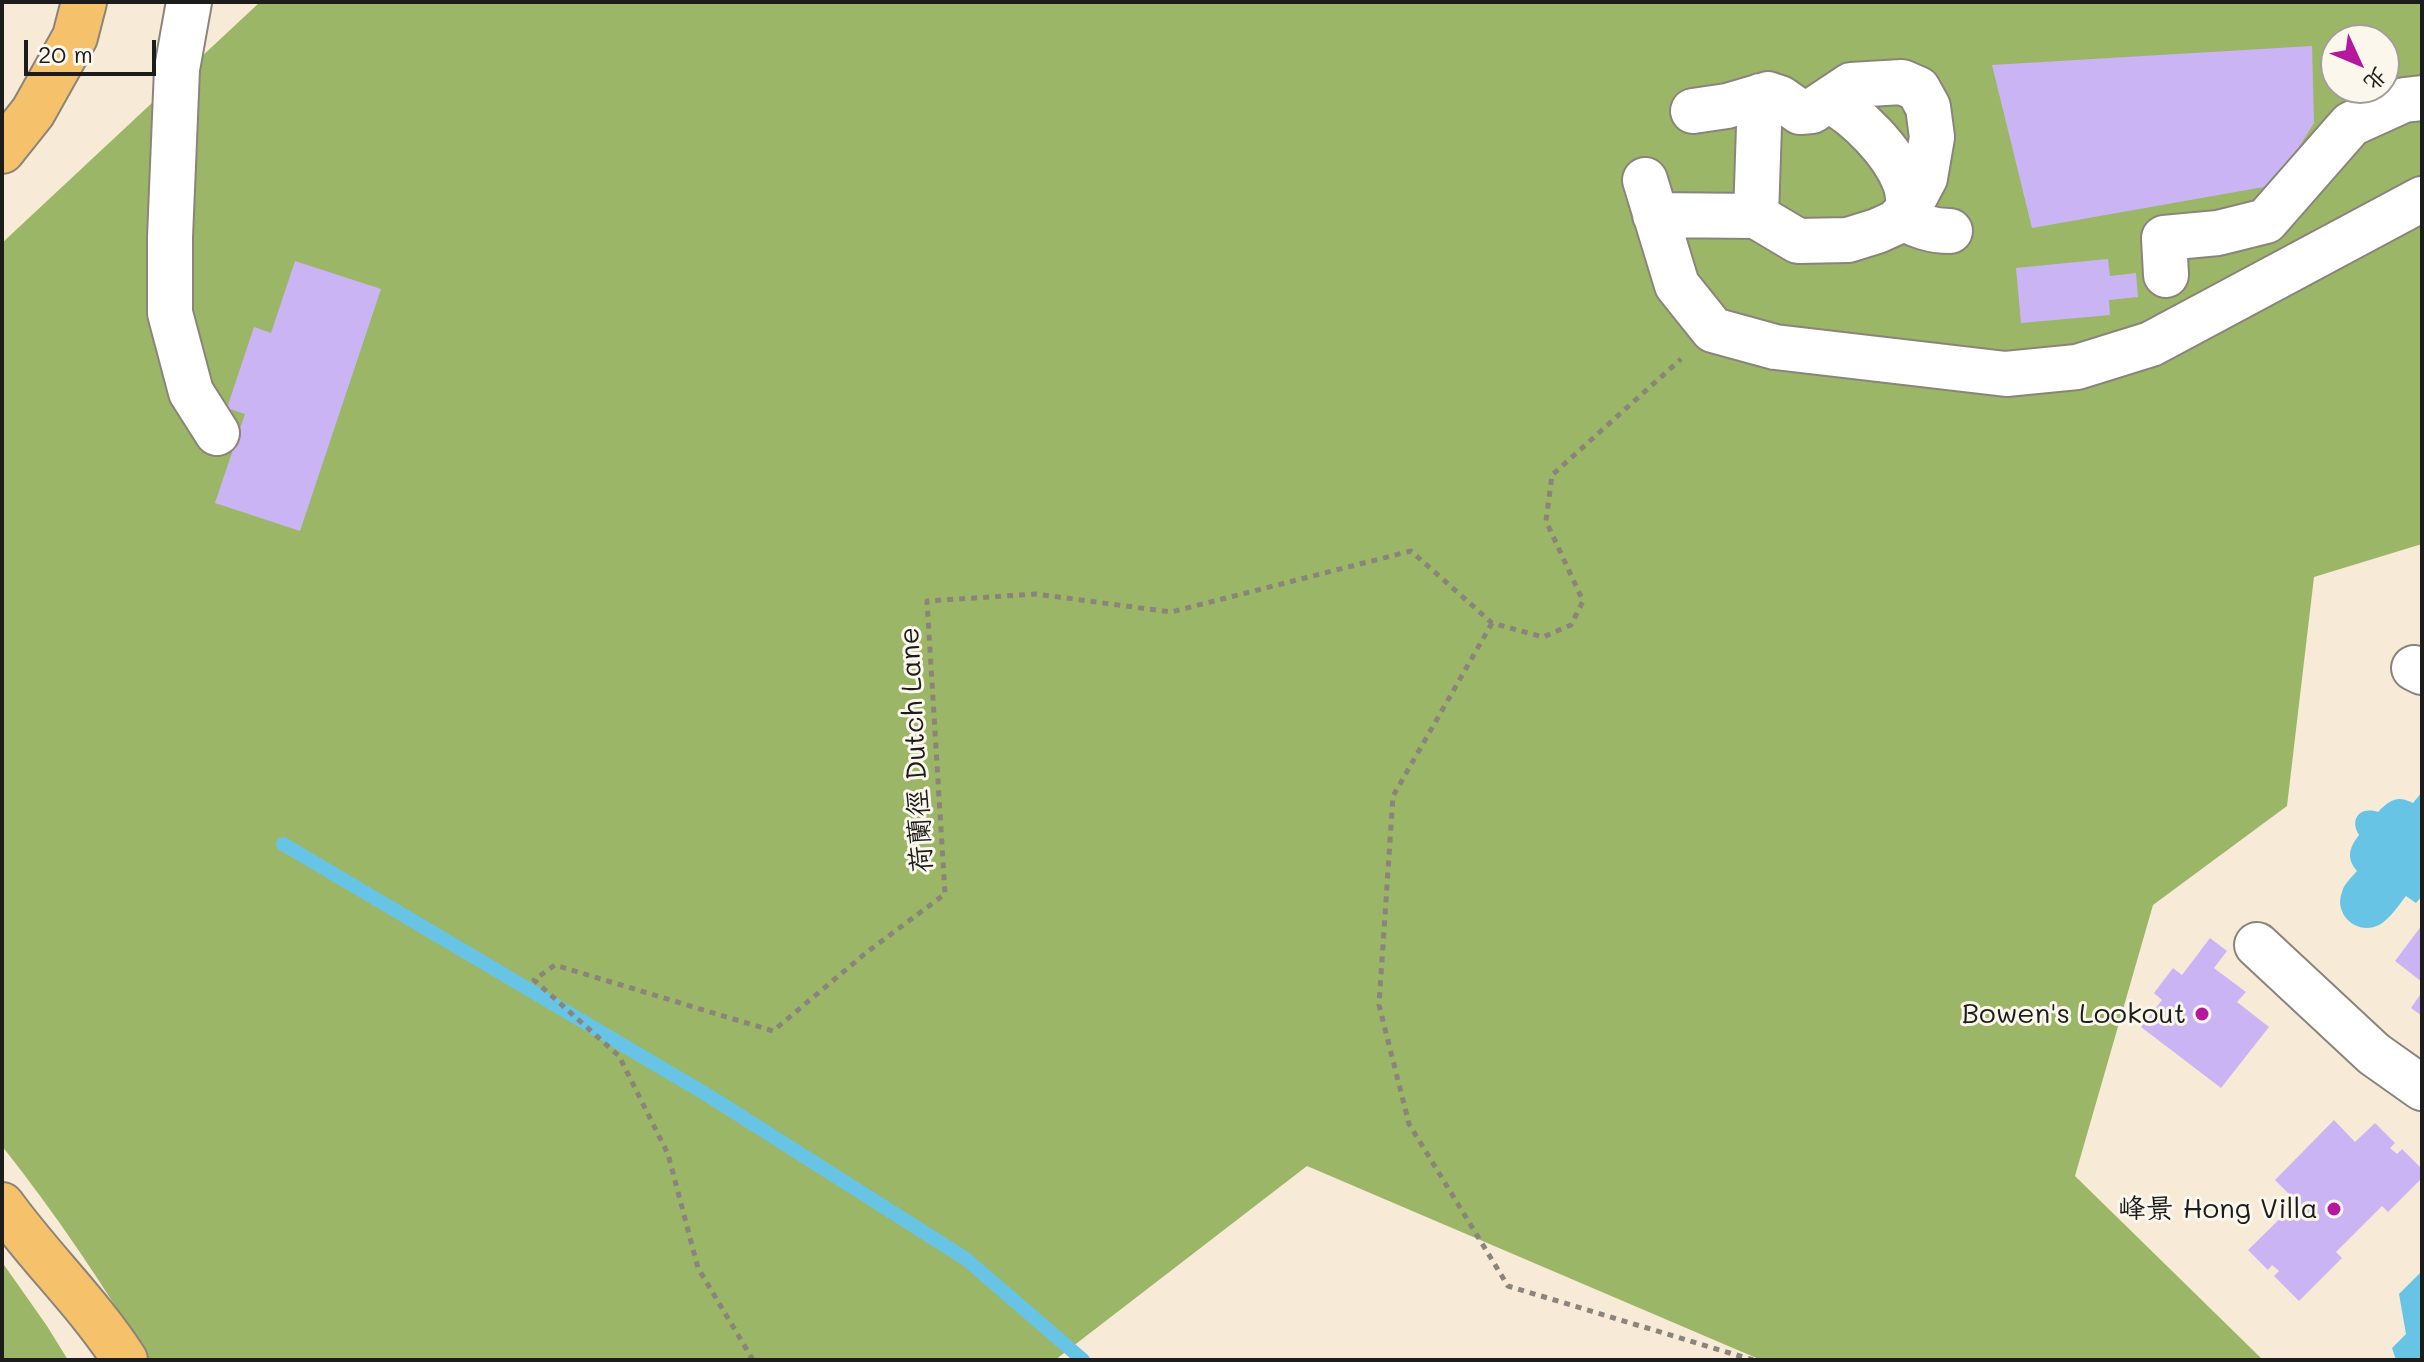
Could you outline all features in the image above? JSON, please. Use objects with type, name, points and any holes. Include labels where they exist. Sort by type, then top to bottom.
[{"type":"main road","points":[[2,151],[33,112],[75,37],[84,2]]},
{"type":"main road","points":[[2,1205],[48,1265],[85,1305],[125,1360]]},
{"type":"street","points":[[189,2],[177,69],[170,313],[191,392],[217,433]]},
{"type":"street","points":[[1693,111],[1727,106],[1768,94],[1800,112],[1812,111],[1851,85],[1902,82],[1918,89],[1928,107],[1932,137],[1925,178],[1897,222],[1877,231],[1848,240],[1798,241],[1756,216],[1650,198],[1677,285],[1713,330],[1775,347],[2006,374],[2077,367],[2151,344],[2422,199]]},
{"type":"street","points":[[1756,216],[1760,96]]},
{"type":"street","points":[[2166,275],[2164,238],[2218,233],[2266,221],[2350,106],[2422,98]]},
{"type":"street","points":[[1829,100],[1853,115],[1901,172],[1907,187],[1905,212],[1919,227],[1950,231]]},
{"type":"street","points":[[2257,945],[2374,1054],[2422,1088]]},
{"type":"path","name":"荷蘭徑 Dutch Lane","points":[[753,1360],[698,1268],[668,1154],[619,1056],[534,980],[555,965],[773,1031],[867,952],[945,894],[927,601],[1036,594],[1171,612],[1411,551],[1492,623],[1543,637],[1571,625],[1583,601],[1546,521],[1552,475],[1713,330]]},
{"type":"path","points":[[1492,623],[1393,796],[1379,1005],[1409,1124],[1508,1286],[1753,1360]]},
{"type":"green space","points":[[260,2],[2422,2],[2422,544],[2314,577],[2287,806],[2153,905],[2075,1176],[2263,1360],[1761,1360],[1307,1166],[1055,1360],[149,1360],[79,1251],[2,1146],[2,243]]},
{"type":"green space","points":[[2,1262],[47,1326],[68,1360],[2,1360]]},
{"type":"water","points":[[2422,792],[2422,896],[2416,903],[2406,896],[2379,925],[2363,928],[2356,925],[2344,915],[2340,900],[2344,886],[2357,871],[2350,857],[2359,835],[2356,819],[2361,812],[2378,812],[2394,800],[2413,803]]},
{"type":"water","points":[[2422,1271],[2422,1360],[2396,1360],[2392,1348],[2406,1334],[2399,1294]]},
{"type":"building","points":[[2312,46],[2314,123],[2275,185],[2032,228],[1992,65]]},
{"type":"building","points":[[2108,259],[2110,276],[2136,273],[2138,297],[2109,300],[2110,315],[2021,323],[2016,268]]},
{"type":"building","points":[[295,261],[381,289],[300,531],[215,503],[245,414],[227,408],[254,327],[271,333]]},
{"type":"building","points":[[2422,925],[2422,982],[2395,961]]},
{"type":"building","name":"Bowen's Lookout","points":[[2210,938],[2227,951],[2214,968],[2246,992],[2237,1002],[2269,1027],[2221,1088],[2141,1027],[2162,1000],[2154,993],[2173,968],[2182,975]]},
{"type":"building","points":[[2422,992],[2422,1016],[2411,1008]]},
{"type":"building","name":"峰景 Hong Villa","points":[[2334,1120],[2355,1142],[2375,1123],[2395,1143],[2390,1148],[2397,1154],[2402,1149],[2422,1169],[2422,1178],[2388,1212],[2382,1206],[2336,1252],[2342,1258],[2299,1301],[2274,1276],[2279,1271],[2272,1265],[2268,1270],[2248,1250],[2297,1202],[2275,1180]]},
{"type":"waterway","points":[[283,844],[709,1096],[966,1259],[1083,1360]]},
{"type":"place","name":"Bowen's Lookout","points":[[2202,1014]]},
{"type":"place","name":"峰景 Hong Villa","points":[[2334,1209]]}]
